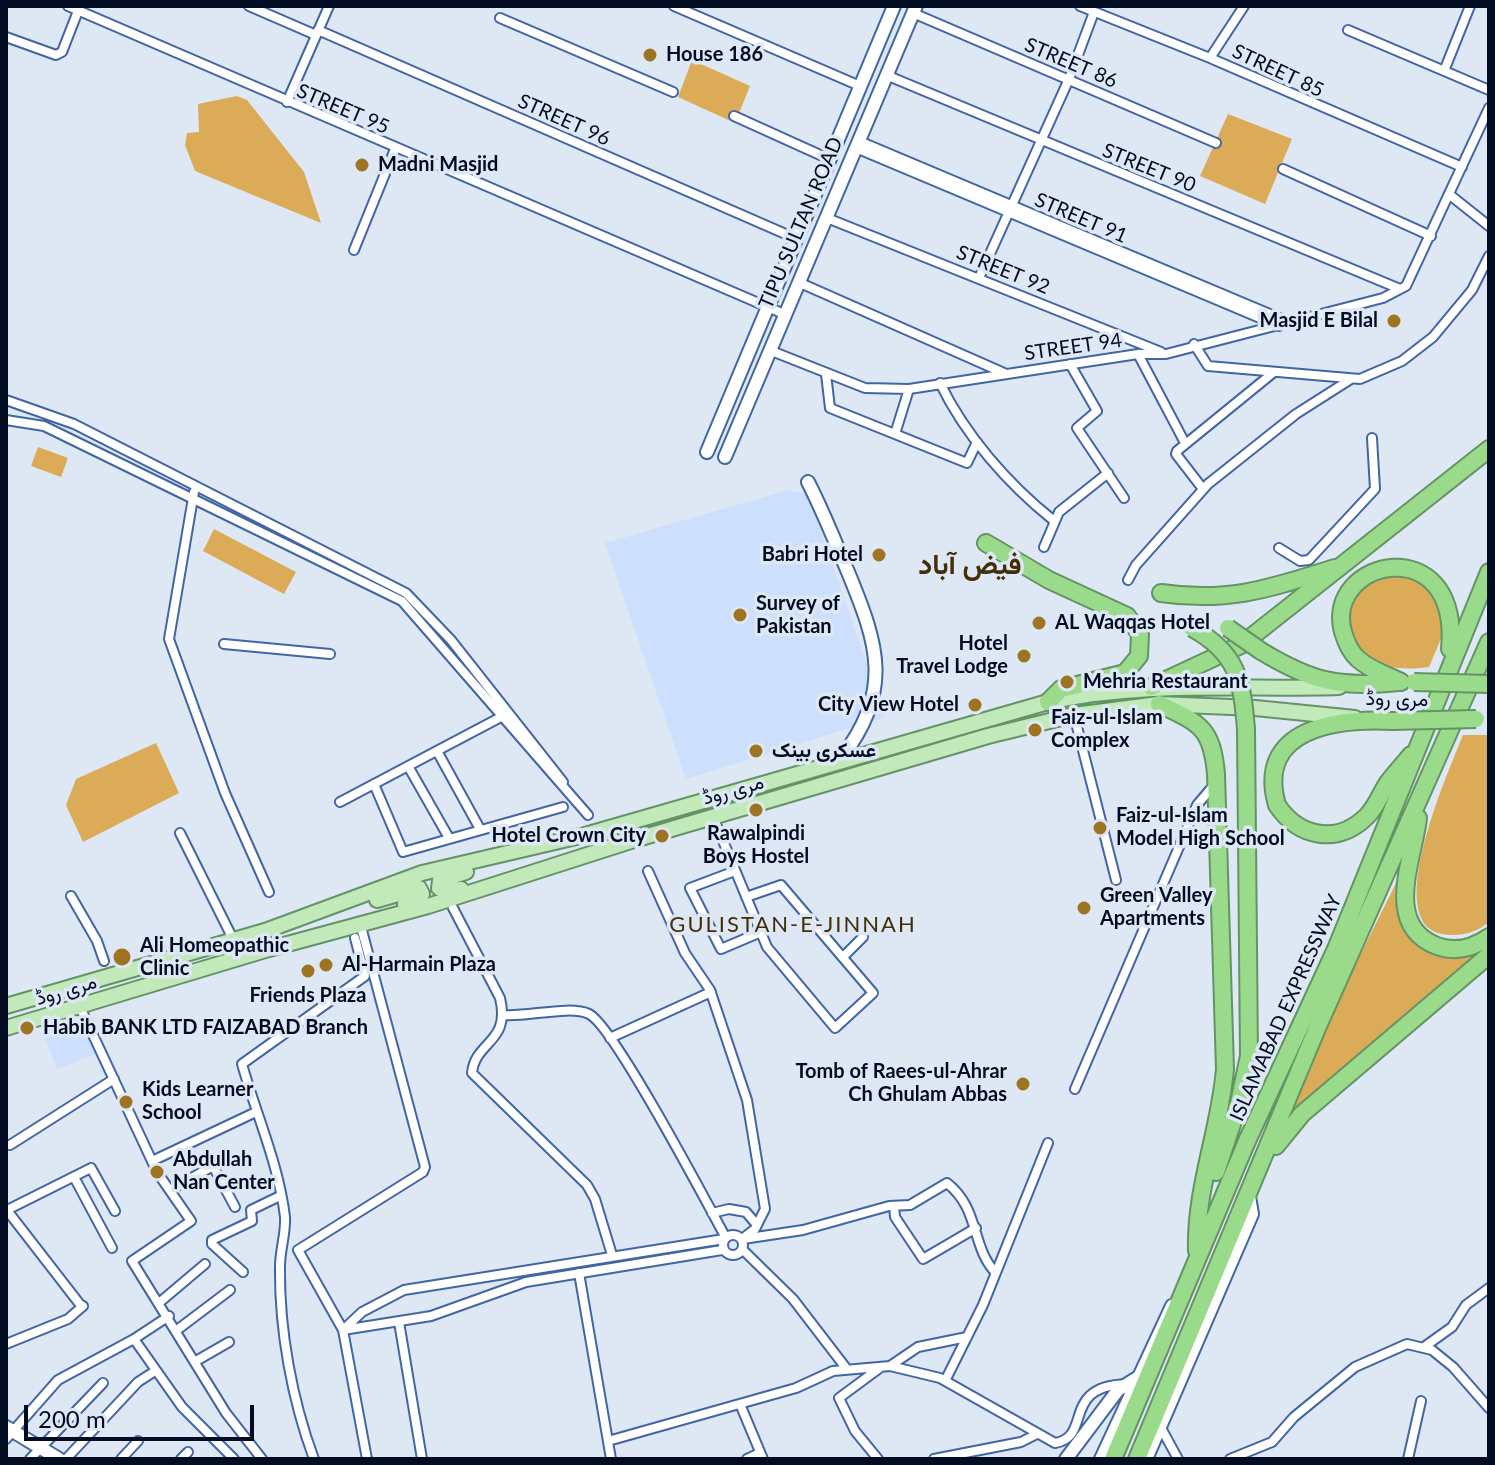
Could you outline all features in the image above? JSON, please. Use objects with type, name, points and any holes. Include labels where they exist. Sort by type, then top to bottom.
[{"type":"highway","points":[[1151,687],[1241,645],[1489,449]]},
{"type":"highway","points":[[986,543],[1049,580],[1127,616],[1140,634],[1139,656],[1125,673],[1061,689],[1048,702]]},
{"type":"highway","points":[[1161,593],[1198,599],[1236,597],[1347,564]]},
{"type":"highway","points":[[1408,682],[1356,658],[1348,646],[1341,620],[1349,594],[1367,575],[1381,569],[1398,567],[1416,571],[1441,590],[1451,621],[1448,667]]},
{"type":"highway","name":"ISLAMABAD EXPRESSWAY","points":[[1113,1459],[1336,949],[1489,572]]},
{"type":"highway","points":[[1192,628],[1216,643],[1233,665],[1243,694],[1246,729],[1249,1056],[1239,1103],[1208,1197],[1198,1259]]},
{"type":"highway","name":"مری روڈ","points":[[1228,628],[1299,674],[1352,687],[1408,682],[1489,684]]},
{"type":"highway","name":"ISLAMABAD EXPRESSWAY","points":[[1137,1459],[1318,1026],[1489,642]]},
{"type":"highway","points":[[1159,704],[1197,723],[1208,734],[1213,743],[1216,782],[1225,1069],[1222,1106],[1199,1207],[1198,1259]]},
{"type":"highway","name":"مری روڈ","points":[[1372,720],[1483,719]]},
{"type":"highway","points":[[1372,720],[1330,724],[1308,731],[1289,743],[1282,752],[1275,767],[1274,794],[1277,805],[1294,825],[1303,831],[1325,836],[1357,825],[1374,808],[1387,784],[1420,745]]},
{"type":"highway","points":[[1419,800],[1406,884],[1410,923],[1426,940],[1451,950],[1464,949],[1489,937]]},
{"type":"highway","points":[[1263,1162],[1302,1114],[1489,955]]},
{"type":"main road","name":"مری روڈ","points":[[6,1006],[234,941],[422,873],[585,835],[1048,702],[1097,692],[1151,687],[1352,687]]},
{"type":"main road","name":"مری روڈ","points":[[6,1028],[269,949],[357,931],[634,840],[988,736],[1074,715],[1159,704],[1255,708],[1372,720]]},
{"type":"main road","points":[[585,835],[513,860],[440,880],[439,888],[445,891],[461,889],[507,872],[634,840]]},
{"type":"main road","points":[[265,931],[345,911],[413,887],[419,888],[422,894],[419,900],[334,924],[269,949]]},
{"type":"street","name":"STREET 95","points":[[68,6],[784,314]]},
{"type":"street","name":"STREET 96","points":[[249,6],[317,32],[797,239]]},
{"type":"street","points":[[287,102],[329,6]]},
{"type":"street","points":[[674,6],[860,86]]},
{"type":"street","name":"TIPU SULTAN ROAD","points":[[707,452],[894,6]]},
{"type":"street","name":"STREET 85","points":[[1080,6],[1210,58],[1462,167]]},
{"type":"street","points":[[1210,58],[1244,6]]},
{"type":"street","points":[[1444,71],[1470,6]]},
{"type":"street","name":"TIPU SULTAN ROAD","points":[[725,457],[914,9]]},
{"type":"street","name":"STREET 86","points":[[914,9],[1216,143]]},
{"type":"street","points":[[6,37],[56,55],[62,52],[78,11]]},
{"type":"street","points":[[979,278],[1069,79],[1094,12]]},
{"type":"street","points":[[500,18],[673,92]]},
{"type":"street","points":[[1348,30],[1489,90]]},
{"type":"street","name":"STREET 90","points":[[886,75],[1400,289]]},
{"type":"street","points":[[1400,289],[1406,286],[1431,236],[1489,108]]},
{"type":"street","points":[[850,110],[868,119]]},
{"type":"street","points":[[734,116],[829,159]]},
{"type":"street","name":"STREET 91","points":[[857,145],[1291,324]]},
{"type":"street","points":[[354,250],[395,149]]},
{"type":"street","points":[[1283,169],[1431,236]]},
{"type":"street","points":[[1450,195],[1489,226]]},
{"type":"street","points":[[1009,209],[1279,326]]},
{"type":"street","name":"STREET 92","points":[[827,218],[1166,354]]},
{"type":"street","points":[[1194,344],[1208,366],[1360,379],[1402,361],[1433,337],[1472,290],[1489,256]]},
{"type":"street","points":[[798,282],[1004,373]]},
{"type":"street","name":"STREET 94","points":[[769,350],[865,388],[909,389],[1138,354],[1166,354],[1194,344],[1291,324],[1383,298],[1400,289]]},
{"type":"street","points":[[1138,354],[1185,443]]},
{"type":"street","points":[[1070,364],[1097,411],[1077,428],[1124,498]]},
{"type":"street","points":[[1203,489],[1176,454],[1185,443],[1274,372]]},
{"type":"street","points":[[826,374],[830,408],[967,463],[977,442]]},
{"type":"street","points":[[1128,580],[1136,565],[1203,489],[1296,414],[1352,378]]},
{"type":"street","points":[[940,383],[958,418],[977,442],[1053,520]]},
{"type":"street","points":[[895,434],[909,389]]},
{"type":"street","points":[[6,400],[47,414],[402,601],[588,815]]},
{"type":"street","points":[[44,426],[47,414]]},
{"type":"street","points":[[6,420],[44,426],[194,492],[369,573],[416,601],[528,735],[568,791]]},
{"type":"street","points":[[1279,548],[1300,561],[1309,560],[1357,511],[1375,489],[1372,438]]},
{"type":"street","points":[[1044,547],[1053,520],[1108,473]]},
{"type":"street","points":[[808,482],[876,646],[875,686],[868,715],[840,760]]},
{"type":"street","points":[[194,492],[169,639],[225,793],[269,892]]},
{"type":"street","points":[[224,644],[330,654]]},
{"type":"street","points":[[1074,715],[1116,880]]},
{"type":"street","points":[[340,802],[501,717]]},
{"type":"street","points":[[437,751],[480,829]]},
{"type":"street","points":[[408,766],[449,838]]},
{"type":"street","points":[[1075,1089],[1197,805],[1216,782]]},
{"type":"street","points":[[374,784],[403,852],[563,807]]},
{"type":"street","points":[[714,817],[735,871],[767,947],[835,1028],[873,993],[781,885],[746,897]]},
{"type":"street","points":[[180,833],[234,941]]},
{"type":"street","points":[[648,871],[685,953],[699,969],[711,992],[747,1100],[765,1209],[757,1225],[742,1239],[742,1249],[793,1299],[846,1368]]},
{"type":"street","points":[[735,871],[690,888],[721,949],[761,932]]},
{"type":"street","points":[[71,896],[97,941],[104,961]]},
{"type":"street","points":[[453,908],[500,998],[504,1015],[501,1027],[474,1065],[472,1073],[587,1185],[595,1199],[612,1255]]},
{"type":"street","points":[[314,1459],[298,1406],[282,1323],[280,1265],[285,1220],[242,1064],[365,976],[357,931]]},
{"type":"street","points":[[357,931],[425,1167],[423,1172],[298,1250],[343,1330],[367,1459]]},
{"type":"street","points":[[843,957],[863,937]]},
{"type":"street","points":[[610,1038],[711,992]]},
{"type":"street","points":[[80,1007],[152,1161],[191,1221],[132,1261],[169,1316],[226,1413],[262,1459]]},
{"type":"street","points":[[504,1015],[579,1011],[598,1021],[712,1213],[725,1238],[722,1250]]},
{"type":"street","points":[[10,1145],[114,1079]]},
{"type":"street","points":[[152,1161],[256,1112]]},
{"type":"street","points":[[945,1381],[967,1337],[1048,1143]]},
{"type":"street","points":[[170,1190],[213,1166],[235,1207]]},
{"type":"street","points":[[6,1344],[68,1319],[82,1306],[7,1210],[93,1169],[115,1211]]},
{"type":"street","points":[[74,1177],[112,1248]]},
{"type":"street","points":[[343,1330],[362,1312],[404,1290],[735,1235],[742,1239],[803,1230],[894,1206],[910,1205],[947,1183],[974,1218],[985,1261],[995,1272]]},
{"type":"street","points":[[243,1272],[212,1240],[252,1221],[251,1210],[280,1196]]},
{"type":"street","points":[[1146,1459],[1252,1214],[1249,1197]]},
{"type":"street","points":[[894,1206],[895,1217],[920,1258],[976,1228]]},
{"type":"street","points":[[712,1213],[729,1209],[746,1212],[757,1225]]},
{"type":"street","points":[[343,1330],[431,1316],[517,1285],[722,1250],[733,1254],[742,1249]]},
{"type":"street","points":[[1101,1459],[1132,1381],[1160,1324],[1198,1259]]},
{"type":"street","points":[[160,1302],[205,1264]]},
{"type":"street","points":[[579,1273],[611,1459]]},
{"type":"street","points":[[1424,1347],[1452,1327],[1466,1305],[1489,1288]]},
{"type":"street","points":[[177,1330],[230,1290]]},
{"type":"street","points":[[59,1459],[39,1446],[8,1433],[58,1380],[134,1339],[169,1316]]},
{"type":"street","points":[[399,1322],[422,1459]]},
{"type":"street","points":[[878,1459],[855,1431],[839,1398],[918,1347],[967,1337]]},
{"type":"street","points":[[134,1339],[182,1407],[239,1459]]},
{"type":"street","points":[[196,1361],[229,1342]]},
{"type":"street","points":[[1230,1459],[1272,1442],[1294,1417],[1370,1357],[1407,1344],[1424,1347],[1453,1367],[1489,1408]]},
{"type":"street","points":[[608,1441],[796,1388],[846,1368],[886,1366],[916,1370],[945,1381],[1055,1443],[1061,1442],[1077,1422],[1089,1393],[1104,1386],[1132,1381]]},
{"type":"street","points":[[66,1459],[138,1382],[155,1371]]},
{"type":"street","points":[[1066,1459],[1118,1390],[1132,1381]]},
{"type":"street","points":[[30,1459],[39,1446],[103,1383]]},
{"type":"street","points":[[1408,1459],[1421,1401]]},
{"type":"street","points":[[740,1404],[762,1456],[747,1459]]},
{"type":"street","points":[[1160,1426],[1178,1459]]},
{"type":"street","points":[[934,1459],[1021,1442],[1037,1434]]},
{"type":"street","points":[[121,1459],[138,1441]]},
{"type":"street","points":[[181,1459],[188,1452]]},
{"type":"shaded area","points":[[692,60],[750,86],[735,123],[678,97]]},
{"type":"shaded area","points":[[237,96],[247,100],[304,172],[321,223],[195,171],[185,145],[187,133],[199,132],[198,104]]},
{"type":"shaded area","points":[[1228,114],[1292,139],[1265,204],[1200,176]]},
{"type":"shaded area","points":[[38,447],[68,458],[61,477],[31,466]]},
{"type":"shaded area","name":"Survey of Pakistan","points":[[789,490],[808,494],[885,717],[686,779],[605,543]]},
{"type":"shaded area","points":[[214,529],[296,572],[284,594],[203,551]]},
{"type":"shaded area","points":[[1380,573],[1419,579],[1432,592],[1445,629],[1429,667],[1389,667],[1365,657],[1356,649],[1350,637],[1348,619],[1351,599],[1358,589]]},
{"type":"shaded area","points":[[1463,735],[1489,735],[1489,922],[1473,931],[1448,935],[1425,924],[1417,903],[1418,875],[1434,810]]},
{"type":"shaded area","points":[[156,743],[179,793],[83,842],[66,805],[76,779]]},
{"type":"shaded area","points":[[1399,877],[1402,917],[1407,932],[1416,944],[1427,952],[1442,956],[1482,950],[1322,1086],[1281,1128],[1326,1024]]},
{"type":"shaded area","points":[[85,1019],[99,1053],[57,1069],[44,1035]]},
{"type":"place","name":"House 186","points":[[650,55]]},
{"type":"place","name":"Madni Masjid","points":[[362,165]]},
{"type":"place","name":"Masjid E Bilal","points":[[1394,321]]},
{"type":"place","name":"Babri Hotel","points":[[879,555]]},
{"type":"place","name":"Survey of Pakistan","points":[[740,615]]},
{"type":"place","name":"AL Waqqas Hotel","points":[[1039,623]]},
{"type":"place","name":"Hotel Travel Lodge","points":[[1024,656]]},
{"type":"place","name":"Mehria Restaurant","points":[[1067,682]]},
{"type":"place","name":"City View Hotel","points":[[975,705]]},
{"type":"place","name":"Faiz-ul-Islam Complex","points":[[1035,730]]},
{"type":"place","name":"عسکری بینک","points":[[756,751]]},
{"type":"place","name":"Rawalpindi Boys Hostel","points":[[756,810]]},
{"type":"place","name":"Faiz-ul-Islam Model High School","points":[[1100,828]]},
{"type":"place","name":"Hotel Crown City","points":[[662,836]]},
{"type":"place","name":"Green Valley Apartments","points":[[1084,908]]},
{"type":"place","name":"Ali Homeopathic Clinic","points":[[122,957]]},
{"type":"place","name":"Al-Harmain Plaza","points":[[326,965]]},
{"type":"place","name":"Friends Plaza","points":[[308,971]]},
{"type":"place","name":"Habib BANK LTD FAIZABAD Branch","points":[[27,1028]]},
{"type":"place","name":"Tomb of Raees-ul-Ahrar Ch Ghulam Abbas","points":[[1023,1084]]},
{"type":"place","name":"Kids Learner School","points":[[126,1102]]},
{"type":"place","name":"Abdullah Nan Center","points":[[157,1172]]},
{"type":"district","name":"فیض آباد","points":[[970,565]]},
{"type":"district","name":"GULISTAN-E-JINNAH","points":[[793,925]]}]
